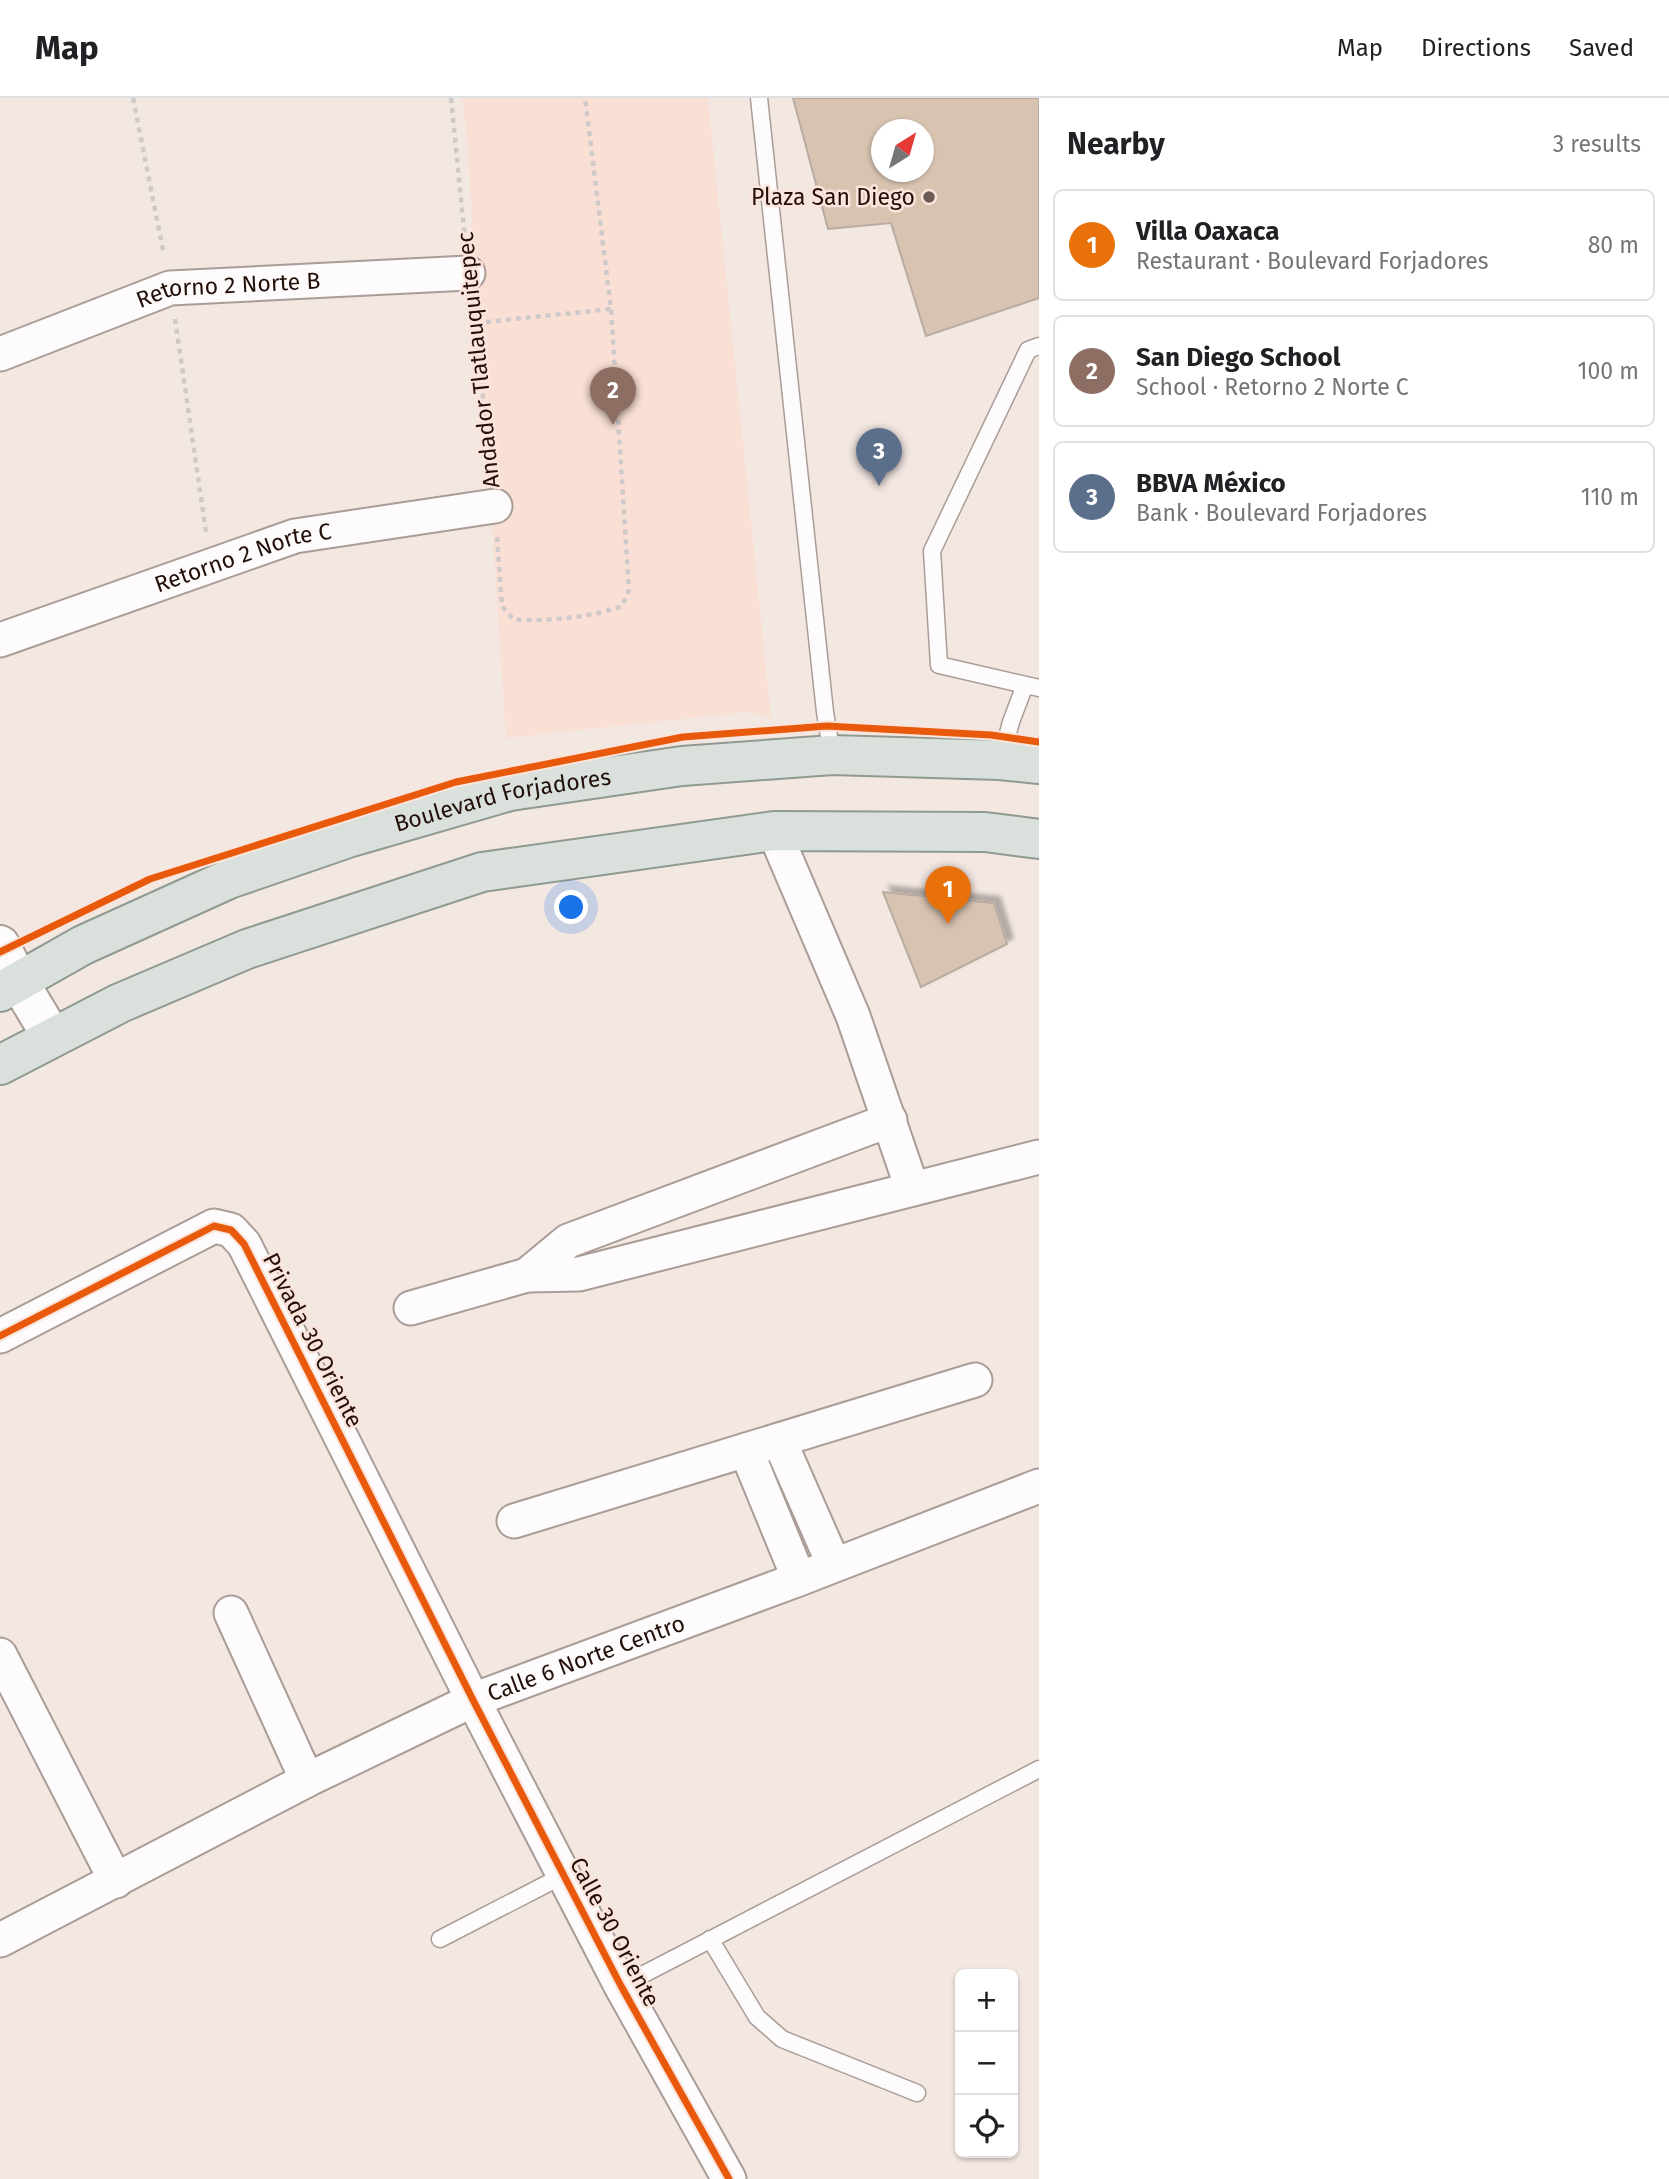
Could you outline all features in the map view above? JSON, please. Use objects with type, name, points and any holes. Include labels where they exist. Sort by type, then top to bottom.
[{"type":"main road","name":"Boulevard Forjadores","points":[[9,987],[83,945],[229,879],[351,837],[510,791],[682,766],[832,755],[1000,760],[1039,764]]},
{"type":"main road","points":[[0,1065],[120,1003],[247,948],[482,872],[774,831],[985,832],[1039,839]]},
{"type":"street","name":"Retorno 2 Norte B","points":[[0,354],[170,288],[468,273]]},
{"type":"street","name":"Retorno 2 Norte C","points":[[0,640],[295,536],[495,506]]},
{"type":"street","points":[[774,831],[853,1016],[912,1188]]},
{"type":"street","points":[[0,945],[9,987],[52,1037]]},
{"type":"street","points":[[527,1275],[568,1241],[890,1120]]},
{"type":"street","points":[[411,1308],[527,1275],[579,1274],[1039,1157]]},
{"type":"street","points":[[677,1202],[689,1247]]},
{"type":"street","name":"Privada 30 Oriente","points":[[0,1336],[214,1226],[231,1230],[244,1244],[473,1700]]},
{"type":"street","points":[[514,1521],[975,1380]]},
{"type":"street","points":[[779,1440],[834,1565]]},
{"type":"street","points":[[746,1450],[799,1579]]},
{"type":"street","name":"Calle 6 Norte Centro","points":[[0,1940],[307,1780],[473,1700],[799,1579],[1039,1486]]},
{"type":"street","points":[[231,1613],[307,1780]]},
{"type":"street","points":[[0,1655],[116,1881]]},
{"type":"street","name":"Calle 30 Oriente","points":[[473,1700],[621,1986],[729,2179]]},
{"type":"lane","points":[[759,98],[832,755]]},
{"type":"lane","points":[[1000,760],[1032,687],[939,665],[932,551],[1028,350],[1039,346]]},
{"type":"lane","points":[[621,1986],[1039,1769]]},
{"type":"lane","points":[[440,1939],[564,1875]]},
{"type":"lane","points":[[710,1939],[757,2017],[782,2039],[917,2093]]},
{"type":"path","points":[[133,98],[170,288],[211,564]]},
{"type":"path","points":[[476,323],[611,309],[585,98]]},
{"type":"shaded area","points":[[462,98],[708,98],[771,718],[748,712],[506,738],[467,138]]},
{"type":"building","name":"Plaza San Diego","points":[[793,98],[1039,98],[1039,298],[926,336],[891,223],[828,229]]},
{"type":"building","points":[[883,892],[994,903],[1007,944],[921,987]]},
{"type":"cycle path","points":[[0,952],[150,879],[456,782],[683,737],[827,726],[991,735],[1039,742]]},
{"type":"cycle path","points":[[0,1336],[214,1226],[231,1230],[244,1244],[473,1700],[621,1986],[729,2179]]},
{"type":"place","name":"Plaza San Diego","points":[[929,197]]},
{"type":"place","name":"San Diego School","points":[[613,425]]},
{"type":"place","name":"BBVA México","points":[[879,486]]},
{"type":"place","name":"Villa Oaxaca","points":[[948,924]]}]
